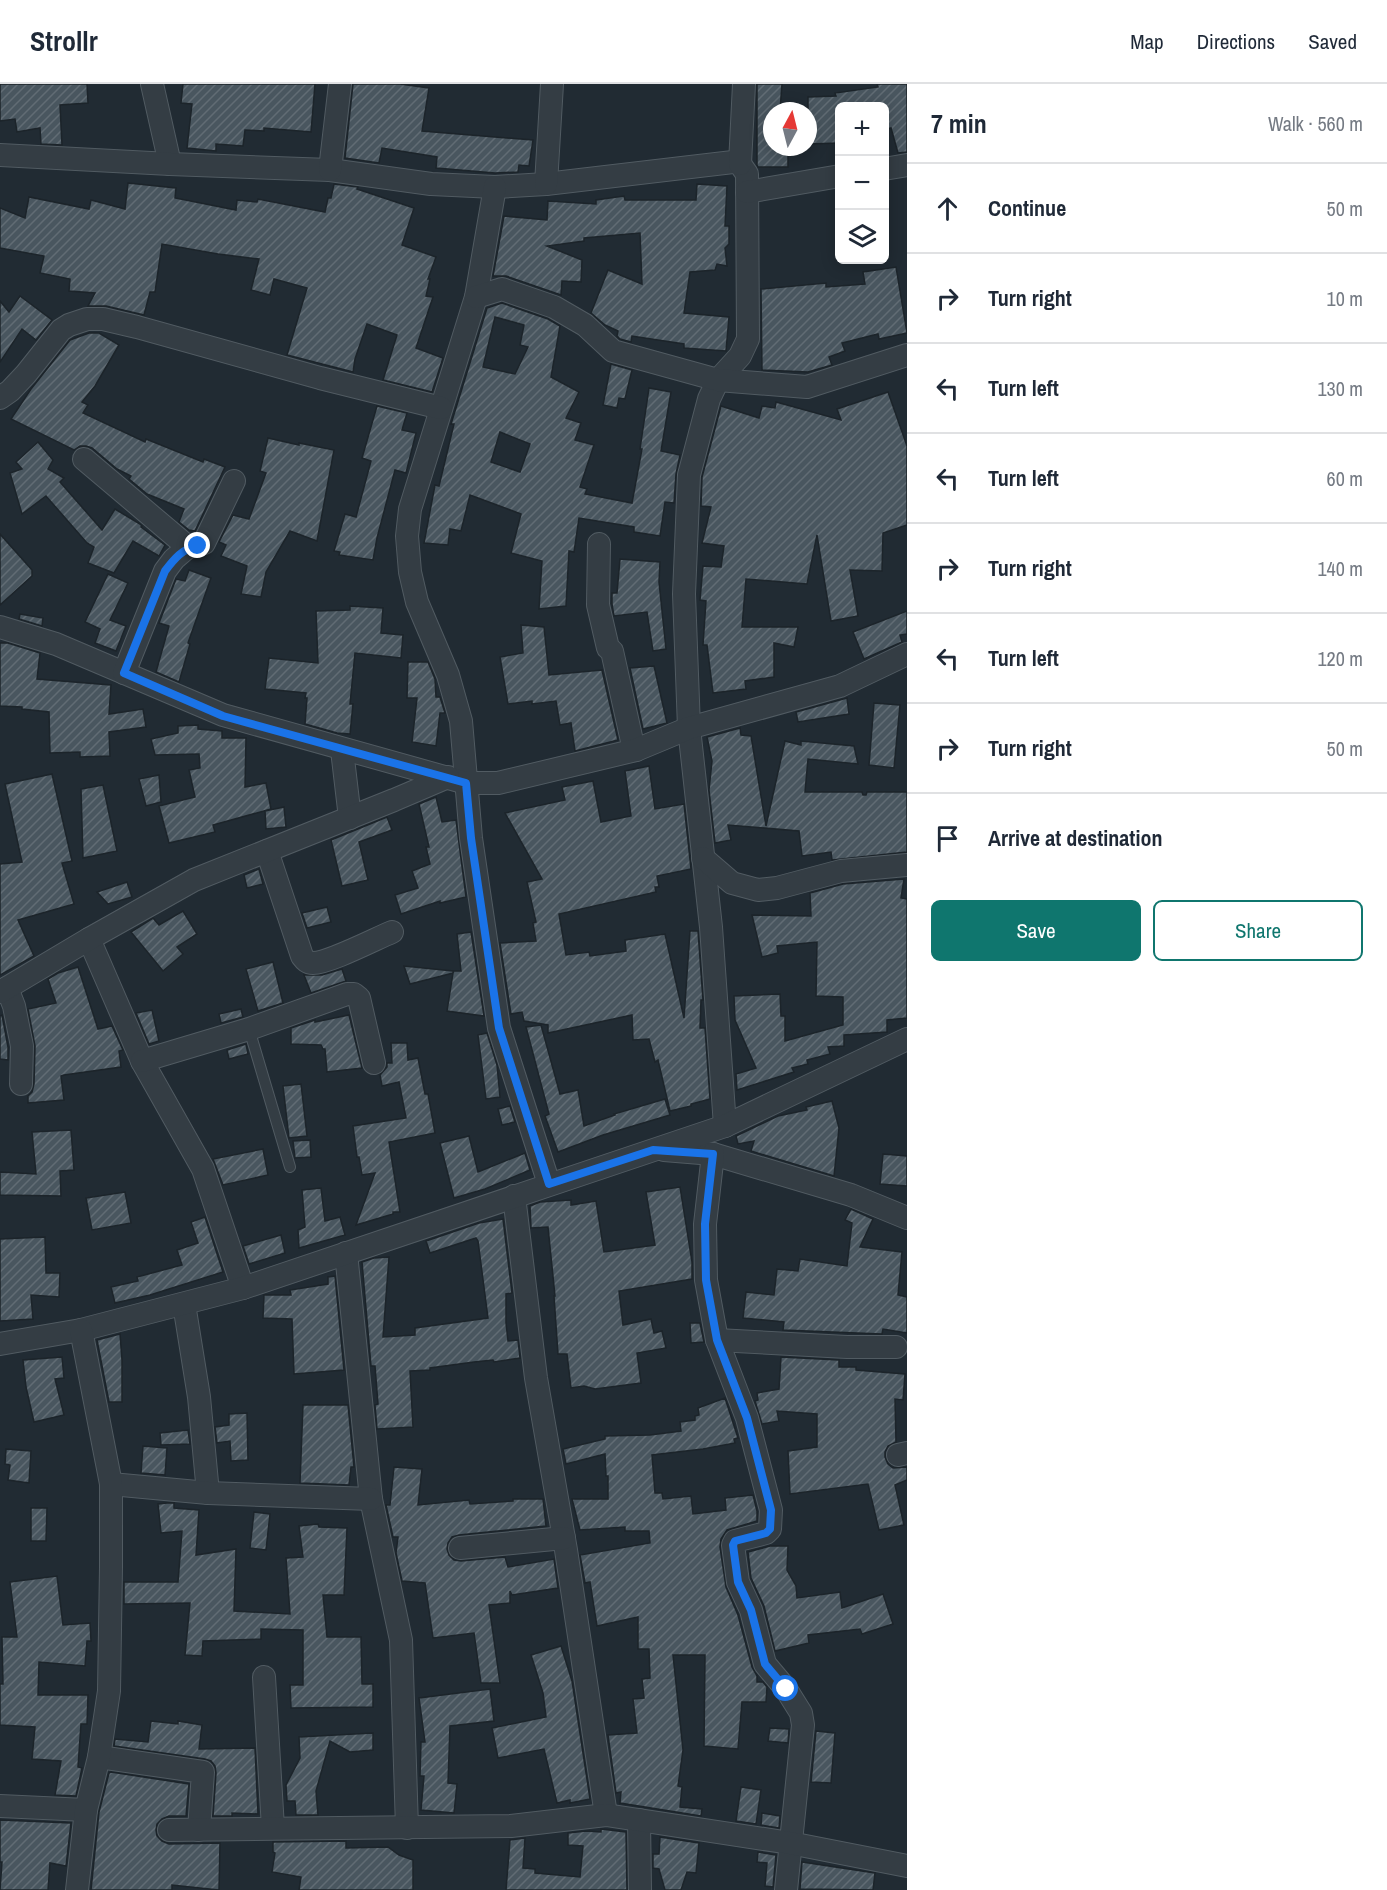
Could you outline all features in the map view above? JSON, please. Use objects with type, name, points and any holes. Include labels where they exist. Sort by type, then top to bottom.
[{"type":"street","points":[[152,84],[170,164]]},
{"type":"street","points":[[330,170],[340,84]]},
{"type":"street","points":[[546,184],[552,84]]},
{"type":"street","points":[[740,164],[744,84]]},
{"type":"street","points":[[0,155],[330,170],[431,184],[495,187],[546,184],[734,162],[740,164],[747,174],[748,339],[740,356],[718,380],[709,399],[689,475],[684,594],[689,728],[711,927],[725,1126]]},
{"type":"street","points":[[889,168],[907,165]]},
{"type":"street","points":[[747,192],[835,178]]},
{"type":"street","points":[[495,187],[476,297],[410,509],[407,536],[410,572],[417,602],[448,675],[461,721],[457,780],[471,838],[499,1028],[549,1184]]},
{"type":"street","points":[[476,297],[502,289],[554,308],[585,325],[612,351],[718,380],[807,387],[907,355]]},
{"type":"street","points":[[0,398],[26,374],[61,330],[87,319],[103,319],[441,408]]},
{"type":"street","points":[[84,459],[188,548]]},
{"type":"street","points":[[124,673],[165,571],[174,559],[188,548],[204,543],[234,481]]},
{"type":"street","points":[[599,544],[598,605],[608,648],[612,651],[634,750],[636,750]]},
{"type":"street","points":[[0,627],[56,644],[223,716],[457,780],[498,783],[636,750],[689,728],[840,686],[907,654]]},
{"type":"street","points":[[342,750],[350,818]]},
{"type":"street","points":[[21,1084],[22,1046],[14,1006],[3,990],[194,880],[350,818],[457,780]]},
{"type":"street","points":[[267,851],[302,956],[308,962],[327,960],[392,932]]},
{"type":"street","points":[[703,858],[732,883],[758,890],[777,888],[841,871],[907,866]]},
{"type":"street","points":[[89,939],[142,1061],[203,1169],[243,1288]]},
{"type":"street","points":[[142,1061],[249,1029],[347,994],[354,994],[359,998],[374,1063]]},
{"type":"street","points":[[0,1344],[81,1330],[243,1288],[514,1197],[725,1126],[907,1039]]},
{"type":"street","points":[[653,1150],[713,1154],[851,1195],[907,1218]]},
{"type":"street","points":[[713,1154],[705,1224],[706,1280],[717,1340],[747,1418],[771,1510],[770,1529],[766,1533],[735,1541],[733,1545],[738,1582],[751,1610],[765,1664],[786,1689],[801,1713],[803,1725],[786,1890]]},
{"type":"street","points":[[514,1197],[536,1378],[564,1538],[606,1815]]},
{"type":"street","points":[[346,1253],[371,1499],[401,1640],[407,1828]]},
{"type":"street","points":[[184,1304],[199,1397],[208,1493]]},
{"type":"street","points":[[76,1890],[86,1810],[99,1757],[109,1691],[111,1484],[81,1330]]},
{"type":"street","points":[[717,1340],[847,1347],[896,1347]]},
{"type":"street","points":[[111,1484],[208,1493],[371,1499]]},
{"type":"street","points":[[460,1548],[564,1538]]},
{"type":"street","points":[[264,1677],[273,1828]]},
{"type":"street","points":[[99,1757],[203,1772],[199,1830]]},
{"type":"street","points":[[0,1806],[86,1810]]},
{"type":"street","points":[[169,1830],[511,1826],[606,1815],[790,1843],[907,1866]]},
{"type":"street","points":[[639,1820],[640,1890]]},
{"type":"lane","points":[[249,1029],[290,1167]]},
{"type":"building","points":[[0,84],[87,84],[88,103],[60,105],[62,145],[41,144],[40,128],[17,132],[15,119],[0,121]]},
{"type":"building","points":[[183,84],[315,84],[311,132],[264,128],[264,131],[245,130],[243,146],[216,144],[216,151],[187,148],[192,104],[181,103]]},
{"type":"building","points":[[353,84],[400,84],[429,88],[422,131],[533,140],[529,166],[519,165],[518,172],[495,173],[436,168],[437,157],[382,148],[379,163],[345,158]]},
{"type":"building","points":[[757,84],[782,84],[781,102],[763,102],[763,156],[788,156],[788,167],[758,167]]},
{"type":"building","points":[[877,84],[907,84],[907,152],[898,153],[891,128],[889,128],[889,102],[835,102],[835,143],[817,144],[817,102],[808,102],[808,97],[836,96],[835,93],[878,87]]},
{"type":"building","points":[[128,183],[176,188],[175,198],[236,210],[237,200],[257,202],[258,199],[325,212],[334,184],[358,187],[357,189],[414,208],[402,245],[436,257],[428,279],[430,279],[426,296],[433,297],[416,348],[443,358],[432,392],[383,380],[397,335],[367,324],[353,372],[287,355],[307,288],[274,279],[270,295],[251,290],[259,259],[162,244],[155,292],[150,292],[144,315],[106,306],[88,306],[95,293],[69,291],[70,279],[40,273],[44,256],[0,248],[0,208],[25,218],[29,197],[89,209],[91,200],[125,209]]},
{"type":"building","points":[[697,184],[727,186],[725,226],[729,226],[729,244],[725,248],[727,266],[717,264],[715,270],[690,272],[684,313],[729,317],[726,351],[684,348],[684,344],[632,336],[631,342],[620,339],[617,336],[618,331],[605,325],[591,313],[608,270],[642,284],[640,233],[584,238],[584,241],[547,246],[582,260],[581,282],[562,281],[561,295],[506,276],[493,276],[504,216],[547,220],[548,201],[596,204],[596,200],[624,196],[625,200],[696,200]]},
{"type":"building","points":[[896,267],[907,333],[879,339],[878,334],[842,343],[845,351],[829,357],[832,365],[808,372],[762,370],[761,289],[826,283],[826,287],[865,284],[863,272]]},
{"type":"building","points":[[20,296],[52,320],[36,340],[22,329],[0,362],[0,301],[9,312]]},
{"type":"building","points":[[502,303],[548,319],[560,326],[551,377],[579,392],[566,418],[581,423],[575,440],[594,445],[580,487],[587,489],[585,494],[632,503],[642,449],[640,449],[649,388],[671,392],[661,451],[680,455],[674,503],[665,502],[660,536],[634,532],[634,527],[579,518],[574,552],[569,551],[566,606],[539,609],[542,561],[511,553],[521,514],[470,495],[461,531],[450,529],[448,545],[424,543],[435,485],[439,486],[454,424],[451,424],[487,308]],"holes":[[[495,317],[524,325],[520,345],[528,347],[515,374],[483,367]],[[500,432],[530,444],[520,472],[491,462]]]},
{"type":"building","points":[[89,333],[99,333],[119,345],[95,386],[82,402],[88,405],[83,413],[145,442],[146,439],[203,462],[204,459],[225,467],[195,531],[189,530],[179,522],[184,509],[147,494],[129,479],[131,476],[117,469],[92,448],[80,446],[74,450],[11,419],[31,389],[70,340]]},
{"type":"building","points":[[611,364],[632,370],[625,399],[619,398],[617,408],[603,405]]},
{"type":"building","points":[[888,392],[907,446],[907,525],[883,533],[882,571],[850,570],[858,616],[831,621],[817,535],[807,584],[746,579],[742,627],[798,627],[794,647],[774,643],[774,677],[745,681],[746,689],[713,693],[707,645],[703,645],[706,601],[700,600],[703,566],[721,567],[724,546],[702,543],[711,507],[701,506],[702,477],[721,406],[759,418],[762,406],[775,408],[776,402],[841,420],[837,409]]},
{"type":"building","points":[[377,406],[407,413],[402,430],[416,433],[406,473],[395,470],[373,560],[339,555],[340,552],[334,551],[345,514],[356,517],[371,461],[362,458]]},
{"type":"building","points":[[268,438],[334,450],[317,541],[290,531],[266,572],[261,597],[241,594],[247,566],[221,556],[226,545],[219,542],[233,515],[249,519],[266,473],[260,471]]},
{"type":"building","points":[[38,442],[53,460],[48,469],[64,478],[60,482],[102,530],[115,509],[140,524],[165,545],[159,556],[133,541],[114,573],[88,563],[94,547],[87,543],[46,496],[22,514],[10,473],[22,469],[16,462]]},
{"type":"building","points":[[0,534],[32,570],[32,576],[0,605]]},
{"type":"building","points":[[620,559],[660,562],[659,582],[666,649],[653,651],[647,612],[614,616],[612,593],[617,593]]},
{"type":"building","points":[[189,570],[211,578],[188,643],[190,644],[179,682],[156,672],[169,626],[159,623],[176,579],[185,581]]},
{"type":"building","points":[[108,574],[128,583],[110,620],[126,626],[116,651],[95,643],[100,629],[85,622]]},
{"type":"building","points":[[350,606],[383,608],[381,633],[403,635],[401,658],[355,653],[350,704],[353,704],[350,734],[337,733],[305,724],[306,693],[265,689],[269,658],[318,663],[316,611],[350,610]]},
{"type":"building","points":[[907,611],[907,634],[900,635],[902,642],[864,659],[853,632]]},
{"type":"building","points":[[20,614],[43,618],[42,626],[19,619]]},
{"type":"building","points":[[521,625],[544,627],[549,675],[602,670],[618,740],[575,751],[571,723],[560,725],[556,701],[508,704],[500,657],[523,653]]},
{"type":"building","points":[[0,643],[8,643],[40,653],[37,679],[111,685],[109,714],[143,709],[146,727],[109,732],[110,756],[80,757],[80,752],[50,753],[49,712],[0,706]]},
{"type":"building","points":[[408,662],[428,662],[435,679],[436,697],[440,697],[445,713],[440,713],[436,746],[412,742],[417,698],[407,698]]},
{"type":"building","points":[[654,666],[667,723],[643,729],[630,668]]},
{"type":"building","points":[[847,698],[849,714],[798,722],[796,712]]},
{"type":"building","points":[[874,703],[900,705],[894,768],[869,765]]},
{"type":"building","points":[[198,725],[198,729],[222,731],[222,738],[246,738],[245,787],[266,783],[271,809],[213,825],[215,832],[169,843],[159,806],[195,797],[189,770],[200,768],[199,754],[155,755],[151,739],[178,733],[178,726]]},
{"type":"building","points":[[740,728],[741,735],[751,736],[766,826],[785,741],[801,745],[801,741],[854,746],[858,764],[808,759],[805,792],[862,792],[866,795],[867,792],[907,792],[907,852],[832,860],[831,852],[802,856],[799,831],[728,825],[731,840],[715,843],[709,790],[712,761],[707,737]]},
{"type":"building","points":[[649,766],[655,809],[684,804],[691,869],[657,876],[659,887],[655,887],[656,892],[559,914],[566,955],[589,952],[590,956],[626,951],[625,940],[665,934],[684,1018],[690,931],[698,931],[703,1000],[701,1000],[700,1028],[705,1028],[710,1099],[670,1111],[658,1060],[655,1062],[649,1039],[633,1040],[632,1015],[548,1033],[548,1025],[524,1021],[522,1012],[511,1014],[500,943],[536,941],[533,923],[536,922],[527,882],[542,879],[505,813],[565,800],[562,787],[593,781],[601,822],[631,816],[625,771]]},
{"type":"building","points":[[52,774],[72,861],[62,863],[74,904],[18,920],[34,956],[0,975],[0,864],[22,862],[5,784]]},
{"type":"building","points":[[159,775],[161,802],[146,806],[139,779]]},
{"type":"building","points":[[103,785],[117,851],[83,858],[81,789]]},
{"type":"building","points":[[436,797],[442,822],[456,820],[466,897],[440,903],[440,901],[401,914],[395,895],[418,888],[412,871],[430,864],[426,847],[429,847],[419,804]]},
{"type":"building","points":[[284,807],[286,827],[266,829],[265,811]]},
{"type":"building","points":[[387,817],[392,830],[359,842],[368,880],[342,886],[331,840]]},
{"type":"building","points":[[259,869],[263,884],[247,888],[244,875]]},
{"type":"building","points":[[904,879],[901,898],[907,899],[907,1018],[887,1020],[887,1032],[844,1035],[844,1046],[828,1047],[830,1054],[807,1060],[808,1064],[792,1068],[794,1072],[737,1090],[736,1074],[756,1068],[735,1020],[734,996],[780,994],[781,1016],[785,1016],[785,1041],[843,1025],[843,997],[816,996],[817,942],[777,946],[778,953],[762,957],[752,915],[811,916],[810,893],[843,884]]},
{"type":"building","points":[[127,882],[132,897],[108,904],[97,892]]},
{"type":"building","points":[[327,907],[331,922],[307,928],[302,913]]},
{"type":"building","points":[[183,911],[197,934],[177,947],[183,954],[163,971],[131,932],[153,918],[159,925]]},
{"type":"building","points":[[471,932],[484,1016],[447,1011],[453,973],[461,971],[457,934]]},
{"type":"building","points":[[273,962],[283,1003],[258,1011],[246,969]]},
{"type":"building","points":[[404,966],[453,971],[453,973],[410,984]]},
{"type":"building","points":[[78,967],[98,1029],[112,1026],[123,1050],[119,1051],[121,1067],[61,1076],[64,1100],[28,1103],[28,1096],[34,1084],[35,1046],[28,1009],[56,1003],[48,979],[58,973]]},
{"type":"building","points":[[342,969],[346,981],[311,993],[304,975],[322,975]]},
{"type":"building","points":[[241,1009],[243,1017],[221,1023],[219,1014]]},
{"type":"building","points":[[152,1010],[159,1041],[149,1044],[136,1013]]},
{"type":"building","points":[[2,1015],[8,1060],[0,1059],[0,1016]]},
{"type":"building","points":[[349,1015],[362,1068],[327,1072],[325,1049],[321,1045],[291,1044],[291,1028],[315,1020],[315,1022]]},
{"type":"building","points":[[541,1025],[560,1094],[578,1090],[584,1126],[614,1114],[665,1099],[670,1115],[603,1135],[558,1152],[545,1116],[549,1114],[526,1027]]},
{"type":"building","points":[[487,1033],[497,1065],[500,1097],[486,1099],[478,1035]]},
{"type":"building","points":[[391,1043],[407,1043],[408,1060],[418,1058],[435,1133],[389,1142],[400,1212],[393,1212],[393,1214],[356,1225],[375,1173],[362,1175],[353,1126],[406,1118],[399,1082],[382,1086],[380,1075],[387,1067],[387,1063],[392,1063]]},
{"type":"building","points":[[246,1044],[248,1054],[229,1059],[227,1050]]},
{"type":"building","points":[[301,1084],[307,1136],[289,1138],[283,1086]]},
{"type":"building","points":[[832,1101],[839,1128],[834,1176],[751,1151],[754,1141],[738,1144],[736,1136],[778,1116],[807,1110],[806,1107]]},
{"type":"building","points":[[510,1106],[515,1122],[502,1125],[498,1109]]},
{"type":"building","points":[[71,1130],[74,1170],[60,1171],[61,1196],[0,1195],[0,1172],[36,1174],[32,1132]]},
{"type":"building","points":[[469,1136],[478,1172],[525,1153],[530,1170],[485,1189],[454,1198],[440,1143]]},
{"type":"building","points":[[310,1140],[311,1157],[295,1158],[293,1141]]},
{"type":"building","points":[[263,1149],[268,1175],[223,1185],[213,1159]]},
{"type":"building","points":[[883,1154],[907,1156],[907,1186],[880,1184]]},
{"type":"building","points":[[680,1187],[692,1262],[692,1279],[619,1291],[623,1325],[651,1319],[654,1333],[662,1331],[666,1348],[637,1353],[641,1383],[595,1389],[584,1386],[571,1388],[567,1354],[558,1354],[548,1227],[531,1228],[530,1206],[540,1202],[571,1200],[571,1205],[596,1201],[604,1252],[655,1245],[646,1192]]},
{"type":"building","points":[[321,1188],[325,1221],[340,1217],[345,1235],[299,1248],[298,1230],[305,1227],[302,1190]]},
{"type":"building","points":[[125,1192],[131,1223],[92,1230],[86,1198]]},
{"type":"building","points":[[851,1209],[873,1219],[860,1247],[902,1252],[898,1295],[907,1297],[907,1333],[883,1329],[882,1334],[783,1330],[784,1322],[743,1318],[746,1292],[774,1295],[777,1269],[798,1271],[800,1259],[847,1266],[852,1223],[845,1220]]},
{"type":"building","points":[[205,1217],[223,1272],[150,1295],[115,1303],[111,1287],[138,1281],[137,1277],[182,1265],[177,1250],[198,1243],[191,1222]]},
{"type":"building","points":[[503,1219],[512,1293],[506,1294],[508,1341],[518,1340],[520,1358],[410,1371],[413,1427],[377,1429],[375,1366],[371,1366],[362,1262],[389,1257],[383,1337],[415,1335],[415,1328],[488,1318],[476,1238],[430,1253],[426,1241],[479,1223]]},
{"type":"building","points":[[281,1235],[285,1253],[249,1264],[243,1246]]},
{"type":"building","points":[[45,1237],[46,1273],[60,1273],[59,1297],[31,1295],[33,1319],[0,1321],[0,1239]]},
{"type":"building","points":[[335,1276],[344,1370],[294,1374],[292,1319],[263,1318],[264,1295],[291,1295],[290,1290],[328,1284],[328,1277]]},
{"type":"building","points":[[690,1323],[700,1323],[704,1342],[691,1343]]},
{"type":"building","points":[[120,1334],[122,1402],[109,1402],[97,1340]]},
{"type":"building","points":[[62,1357],[64,1378],[55,1379],[64,1415],[34,1422],[23,1360]]},
{"type":"building","points":[[781,1357],[839,1360],[839,1367],[905,1374],[903,1400],[895,1399],[896,1442],[888,1446],[885,1452],[888,1464],[893,1468],[907,1467],[907,1480],[895,1485],[904,1525],[879,1530],[868,1484],[790,1494],[788,1451],[817,1447],[817,1414],[777,1411],[779,1421],[762,1424],[755,1401],[758,1400],[757,1393],[779,1389]]},
{"type":"building","points":[[725,1398],[738,1438],[734,1439],[735,1443],[652,1455],[655,1493],[662,1493],[663,1499],[691,1496],[693,1514],[726,1510],[725,1498],[753,1495],[757,1511],[757,1521],[727,1530],[721,1539],[720,1547],[726,1587],[738,1615],[757,1682],[763,1682],[767,1687],[766,1702],[742,1702],[738,1749],[704,1746],[705,1655],[673,1655],[683,1750],[678,1786],[682,1787],[680,1807],[702,1809],[701,1816],[620,1803],[621,1792],[616,1793],[608,1735],[637,1733],[633,1699],[644,1698],[642,1679],[650,1678],[649,1649],[638,1649],[638,1617],[597,1626],[590,1582],[585,1583],[580,1555],[650,1543],[649,1531],[625,1531],[625,1527],[580,1530],[572,1499],[608,1499],[605,1454],[566,1464],[563,1449],[605,1439],[605,1436],[650,1435],[681,1431],[680,1422],[695,1420],[695,1416],[699,1415],[698,1408]]},
{"type":"building","points":[[303,1405],[348,1405],[354,1467],[351,1467],[349,1485],[300,1483]]},
{"type":"building","points":[[247,1413],[248,1460],[231,1461],[230,1441],[217,1443],[215,1427],[229,1425],[229,1414]]},
{"type":"building","points":[[188,1430],[190,1444],[161,1445],[160,1433]]},
{"type":"building","points":[[143,1446],[167,1448],[165,1475],[141,1473]]},
{"type":"building","points":[[6,1449],[31,1451],[29,1483],[8,1480],[10,1465],[5,1464]]},
{"type":"building","points":[[394,1467],[422,1469],[418,1505],[469,1500],[470,1504],[513,1501],[513,1499],[543,1499],[546,1526],[459,1535],[452,1537],[448,1543],[449,1555],[454,1560],[505,1557],[508,1567],[554,1559],[558,1588],[512,1595],[510,1591],[510,1603],[489,1605],[500,1683],[481,1683],[474,1633],[433,1638],[425,1583],[402,1581],[396,1553],[398,1537],[393,1537],[386,1505],[390,1505]]},
{"type":"building","points":[[174,1503],[174,1508],[199,1510],[196,1555],[236,1549],[234,1611],[290,1614],[286,1558],[303,1557],[299,1526],[318,1524],[319,1527],[347,1528],[344,1595],[323,1595],[327,1637],[361,1637],[362,1684],[373,1684],[373,1707],[291,1708],[290,1685],[303,1685],[303,1630],[261,1629],[261,1639],[203,1641],[202,1656],[185,1655],[190,1603],[124,1604],[124,1582],[178,1582],[182,1531],[161,1533],[158,1504]]},
{"type":"building","points":[[31,1508],[47,1508],[46,1541],[31,1541]]},
{"type":"building","points":[[254,1512],[270,1514],[266,1550],[250,1548]]},
{"type":"building","points":[[770,1546],[788,1546],[787,1570],[796,1586],[797,1598],[840,1592],[842,1608],[883,1594],[893,1624],[862,1634],[860,1629],[808,1635],[809,1643],[775,1651],[764,1606],[751,1578],[748,1552]]},
{"type":"building","points":[[57,1576],[63,1625],[90,1623],[91,1641],[87,1641],[85,1666],[39,1662],[38,1695],[88,1695],[87,1724],[81,1724],[78,1767],[82,1768],[76,1796],[55,1795],[61,1761],[32,1759],[35,1727],[0,1725],[0,1684],[3,1684],[2,1637],[17,1637],[10,1582]]},
{"type":"building","points":[[561,1646],[572,1681],[590,1799],[570,1803],[570,1800],[557,1803],[544,1749],[498,1758],[492,1728],[546,1717],[543,1693],[531,1655]]},
{"type":"building","points":[[490,1689],[494,1721],[450,1726],[448,1783],[457,1784],[454,1813],[421,1810],[424,1776],[420,1776],[421,1742],[425,1742],[419,1698]]},
{"type":"building","points":[[151,1721],[178,1724],[178,1721],[202,1725],[199,1749],[255,1748],[258,1814],[232,1813],[232,1816],[213,1816],[216,1773],[211,1761],[114,1746],[115,1739],[148,1742]]},
{"type":"building","points":[[770,1728],[789,1729],[788,1743],[768,1741]]},
{"type":"building","points":[[816,1731],[835,1733],[831,1783],[811,1782]]},
{"type":"building","points":[[373,1733],[373,1750],[350,1752],[330,1741],[316,1791],[318,1815],[296,1815],[295,1801],[287,1801],[286,1785],[300,1758],[299,1737]]},
{"type":"building","points":[[111,1772],[189,1784],[186,1816],[169,1816],[162,1819],[157,1824],[157,1836],[169,1844],[220,1843],[219,1890],[172,1885],[172,1890],[91,1890],[99,1812]]},
{"type":"building","points":[[741,1787],[761,1790],[756,1824],[736,1821]]},
{"type":"building","points":[[762,1813],[780,1816],[779,1828],[761,1825]]},
{"type":"building","points":[[0,1820],[71,1823],[66,1866],[50,1863],[48,1890],[0,1890],[2,1862],[0,1862]]},
{"type":"building","points":[[601,1829],[626,1832],[627,1890],[506,1890],[510,1840],[525,1838],[523,1868],[535,1869],[535,1873],[580,1877],[583,1846],[568,1845],[568,1833],[601,1832]]},
{"type":"building","points":[[660,1837],[699,1843],[696,1873],[687,1872],[681,1890],[665,1890],[659,1869],[653,1868],[653,1854],[659,1854]]},
{"type":"building","points":[[346,1841],[346,1848],[388,1847],[399,1855],[413,1860],[413,1890],[299,1890],[301,1877],[272,1872],[275,1853],[273,1842]]},
{"type":"building","points":[[758,1852],[776,1855],[773,1887],[765,1886],[767,1863],[757,1862]]},
{"type":"building","points":[[802,1862],[875,1873],[873,1890],[800,1889]]},
{"type":"route","points":[[198,546],[188,548],[174,559],[165,571],[124,673],[223,716],[466,783],[471,838],[499,1028],[549,1184],[653,1150],[713,1154],[705,1224],[706,1280],[717,1340],[747,1418],[771,1510],[770,1529],[766,1533],[735,1541],[733,1545],[738,1582],[758,1630],[765,1664],[786,1689]]}]
